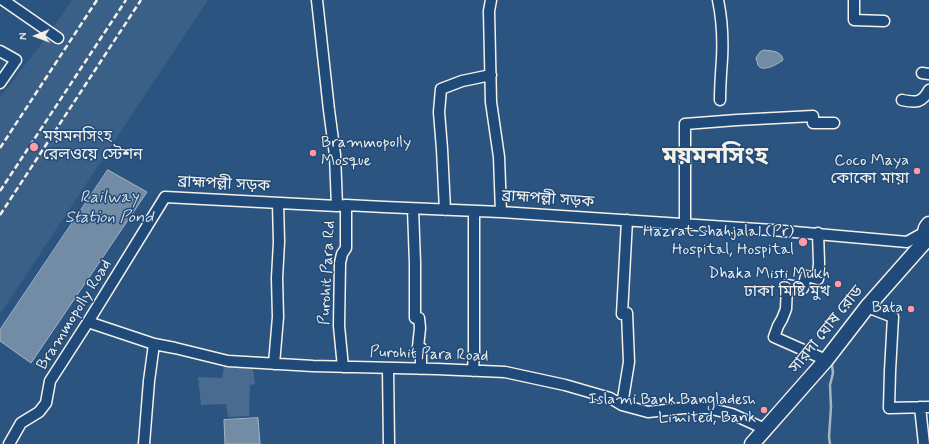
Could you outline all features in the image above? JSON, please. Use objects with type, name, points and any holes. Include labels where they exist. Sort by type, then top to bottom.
[{"type":"main road","name":"সারদা ঘোষ রোড","points":[[752,444],[826,360],[867,307],[928,233]]},
{"type":"street","points":[[3,0],[58,38]]},
{"type":"street","name":"Purohit Para Rd","points":[[317,0],[346,248],[342,254],[340,262],[339,326],[343,367]]},
{"type":"street","points":[[491,0],[489,11],[491,102],[499,158],[501,212]]},
{"type":"street","points":[[718,0],[722,37],[720,100]]},
{"type":"street","points":[[854,0],[854,20],[884,21]]},
{"type":"street","points":[[0,51],[16,60],[0,83]]},
{"type":"street","points":[[445,210],[439,112],[441,89],[462,81],[491,75]]},
{"type":"street","points":[[902,100],[913,102],[920,100],[926,96],[929,90]]},
{"type":"street","points":[[685,224],[685,124],[813,116],[813,123],[834,123]]},
{"type":"street","name":"ব্রাহ্মপল্লী সড়ক","points":[[165,197],[501,212],[818,233],[907,242],[928,233]]},
{"type":"street","name":"Brammopolly Road","points":[[9,444],[22,423],[39,412],[46,403],[50,381],[165,197]]},
{"type":"street","points":[[274,364],[278,317],[278,203]]},
{"type":"street","points":[[413,208],[415,318],[420,318],[418,347],[421,348],[421,369]]},
{"type":"street","points":[[473,371],[474,211]]},
{"type":"street","points":[[622,405],[629,362],[628,313],[622,314],[627,220]]},
{"type":"street","points":[[818,233],[818,278],[806,276],[803,288],[787,285],[786,309],[774,337],[826,360]]},
{"type":"street","points":[[867,307],[893,317],[889,408],[924,407],[924,444]]},
{"type":"street","name":"Purohit Para Road","points":[[88,322],[154,344],[228,361],[343,367],[505,372],[565,385],[610,398],[622,405],[648,412],[684,408],[708,408],[732,414],[765,429]]},
{"type":"street","points":[[144,444],[149,381],[154,344]]},
{"type":"street","points":[[388,368],[389,444]]},
{"type":"shaded area","points":[[72,0],[208,0],[0,314],[0,97],[46,38]]},
{"type":"shaded area","points":[[224,367],[253,369],[255,384],[250,385],[249,416],[228,417],[226,404],[201,405],[198,377],[222,378]]},
{"type":"water","points":[[764,50],[779,53],[783,60],[770,67],[760,67],[756,58],[760,52]]},
{"type":"water","name":"Railway Station Pond","points":[[108,170],[147,192],[31,363],[0,341],[0,330]]},
{"type":"water","points":[[258,418],[260,444],[225,444],[224,420]]},
{"type":"waterway","points":[[830,444],[830,385],[833,373],[832,365]]},
{"type":"railway","points":[[0,148],[97,0]]},
{"type":"railway","points":[[0,191],[126,0]]},
{"type":"railway","points":[[0,215],[141,0]]},
{"type":"place","name":"ময়মনসিংহ রেলওয়ে স্টেশন","points":[[34,147]]},
{"type":"place","name":"Brammopolly Mosque","points":[[313,153]]},
{"type":"place","name":"Coco Maya কোকো মায়া","points":[[917,171]]},
{"type":"place","name":"Hazrat Shahjalal (Pr) Hospital, Hospital","points":[[803,242]]},
{"type":"place","name":"Dhaka Misti Mukh ঢাকা মিষ্টি মুখ","points":[[838,284]]},
{"type":"place","name":"Bata","points":[[911,309]]},
{"type":"place","name":"Islami Bank Bangladesh Limited, Bank","points":[[764,410]]},
{"type":"district","name":"ময়মনসিংহ","points":[[715,158]]}]
